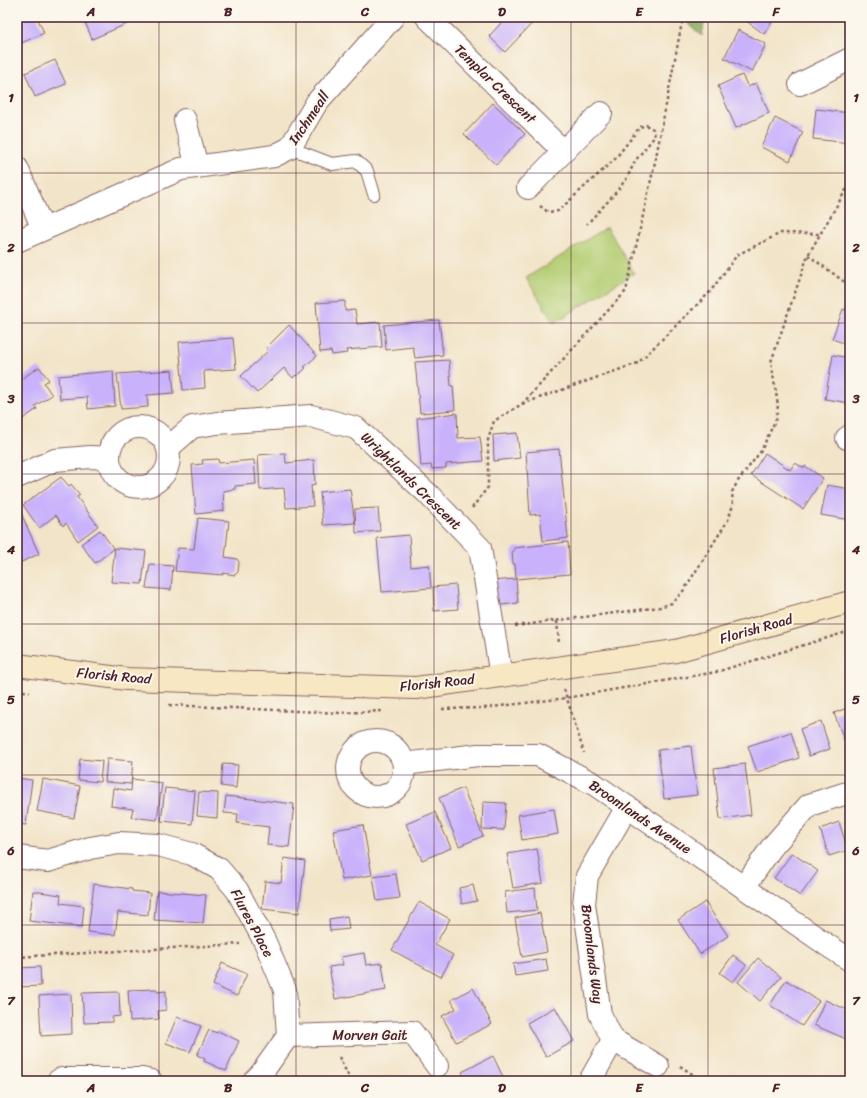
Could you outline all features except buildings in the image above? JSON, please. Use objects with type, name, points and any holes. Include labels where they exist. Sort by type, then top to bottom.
[{"type":"street","name":"Inchmeall","points":[[17,241],[181,169],[274,156],[290,148],[317,102],[393,17]]},
{"type":"street","name":"Templar Crescent","points":[[427,17],[563,150]]},
{"type":"street","points":[[800,84],[850,60]]},
{"type":"street","points":[[528,188],[563,150],[601,113]]},
{"type":"street","points":[[186,120],[197,167]]},
{"type":"street","points":[[17,168],[42,229]]},
{"type":"street","name":"Wrightlands Crescent","points":[[168,448],[192,427],[218,423],[311,416],[356,428],[427,493],[480,548],[501,676]]},
{"type":"street","points":[[138,426],[156,432],[163,439],[168,448],[169,458],[167,468],[162,476],[154,483],[144,486],[134,486],[124,483],[116,477],[111,468],[109,458],[110,448],[120,433],[129,428],[138,426]]},
{"type":"street","points":[[17,477],[55,460],[90,457],[109,458]]},
{"type":"street","name":"Florish Road","points":[[17,665],[127,678],[416,688],[676,651],[850,602]]},
{"type":"street","name":"Broomlands Avenue","points":[[404,764],[478,755],[538,756],[594,784],[850,960]]},
{"type":"street","points":[[744,887],[772,847],[809,805],[850,792]]},
{"type":"street","name":"Broomlands Way","points":[[613,1040],[600,1014],[584,904],[587,876],[627,807]]},
{"type":"street","name":"Flures Place","points":[[17,857],[48,861],[90,848],[119,843],[158,845],[192,854],[219,869],[237,890],[265,942],[285,990],[288,1036]]},
{"type":"street","name":"Morven Gait","points":[[288,1036],[412,1032],[437,1066]]},
{"type":"street","points":[[254,1081],[261,1074],[288,1036]]},
{"type":"street","points":[[591,1079],[613,1040],[658,1066]]},
{"type":"street","points":[[58,1081],[61,1079],[142,1079],[150,1081]]},
{"type":"lane","points":[[290,148],[332,164],[356,161],[367,171],[374,194]]},
{"type":"path","points":[[522,404],[626,291],[655,162],[682,17]]},
{"type":"path","points":[[528,188],[535,202],[548,212],[558,211],[615,159],[640,127],[646,125],[653,129],[655,136],[635,161],[627,178],[587,224]]},
{"type":"path","points":[[494,628],[660,607],[672,603],[684,590],[728,520],[733,505],[732,492],[738,481],[761,451],[776,419],[778,405],[771,362],[808,255],[850,184]]},
{"type":"path","points":[[456,524],[472,508],[488,487],[488,440],[494,421],[522,404],[638,363],[710,292],[737,255],[780,233],[820,234]]},
{"type":"path","points":[[808,255],[850,286]]},
{"type":"path","points":[[557,621],[564,693],[594,784]]},
{"type":"path","points":[[17,957],[265,942]]},
{"type":"green space","points":[[681,17],[705,17],[702,36]]},
{"type":"green space","points":[[607,227],[634,273],[554,323],[526,278]]}]
